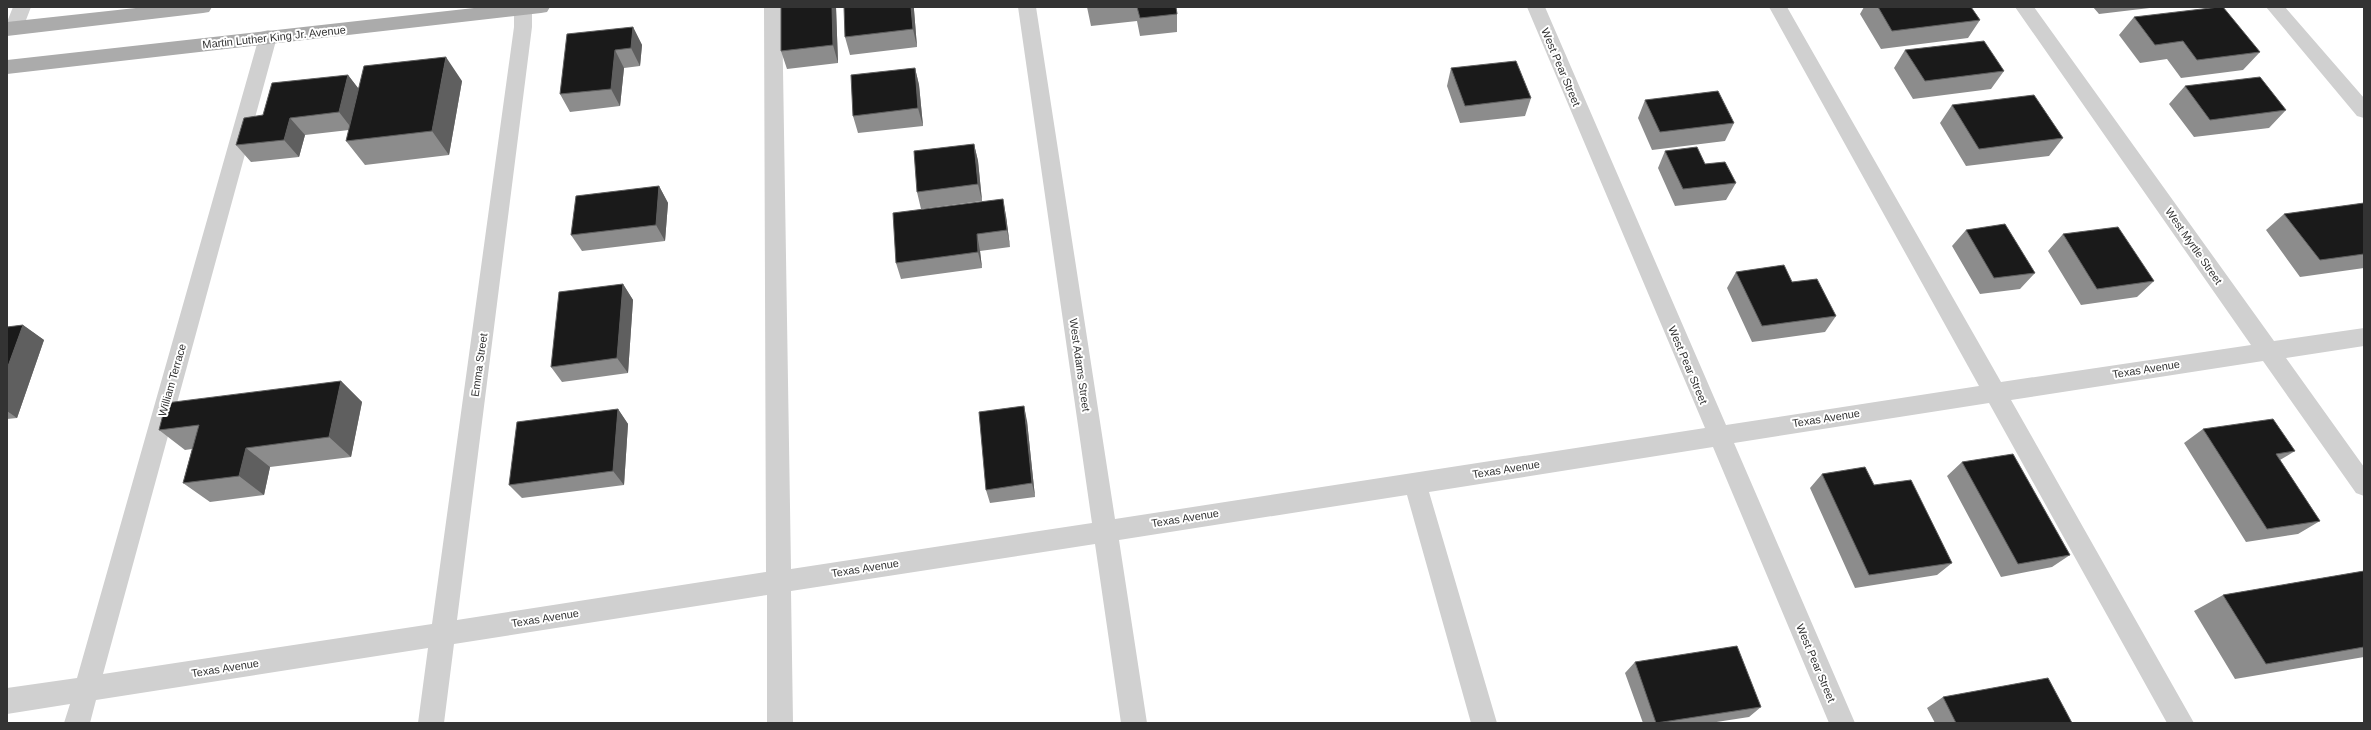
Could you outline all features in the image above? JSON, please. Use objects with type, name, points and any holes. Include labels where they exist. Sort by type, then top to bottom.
[{"type":"main road","points":[[10,28],[203,7]]},
{"type":"main road","name":"Martin Luther King Jr. Avenue","points":[[7,67],[529,8]]},
{"type":"street","points":[[10,28],[22,7]]},
{"type":"street","points":[[773,7],[780,581],[780,723]]},
{"type":"street","name":"West Adams Street","points":[[1027,7],[1134,723]]},
{"type":"street","name":"West Pear Street","points":[[1536,7],[1718,436],[1842,723]]},
{"type":"street","points":[[1778,7],[2181,723]]},
{"type":"street","name":"West Myrtle Street","points":[[2024,7],[2364,486]]},
{"type":"street","points":[[2276,7],[2364,112]]},
{"type":"street","name":"Emma Street","points":[[430,723],[523,28],[529,8]]},
{"type":"street","name":"William Terrace","points":[[76,723],[268,37]]},
{"type":"street","name":"Texas Avenue","points":[[7,701],[1995,392],[2364,337]]},
{"type":"street","points":[[1416,483],[1484,723]]},
{"type":"building","points":[[781,7],[832,7],[833,45],[781,51]]},
{"type":"building","points":[[844,7],[911,7],[913,29],[845,37]]},
{"type":"building","points":[[1137,7],[1176,7],[1177,14],[1140,18]]},
{"type":"building","points":[[1878,7],[1971,7],[1980,20],[1892,31]]},
{"type":"building","points":[[2223,7],[2260,52],[2197,60],[2183,41],[2155,45],[2134,17]]},
{"type":"building","points":[[633,27],[631,48],[615,50],[611,89],[560,94],[567,34]]},
{"type":"building","points":[[1984,41],[2004,71],[1925,81],[1905,50]]},
{"type":"building","points":[[446,57],[432,131],[346,141],[364,66]]},
{"type":"building","points":[[1516,61],[1531,98],[1465,106],[1451,68]]},
{"type":"building","points":[[915,68],[918,108],[853,116],[851,75]]},
{"type":"building","points":[[348,75],[339,112],[290,118],[284,140],[236,145],[244,118],[263,115],[272,83]]},
{"type":"building","points":[[2260,77],[2286,110],[2210,120],[2185,86]]},
{"type":"building","points":[[1718,91],[1734,123],[1660,132],[1645,100]]},
{"type":"building","points":[[2034,95],[2063,138],[1979,149],[1952,105]]},
{"type":"building","points":[[974,144],[978,184],[917,192],[914,151]]},
{"type":"building","points":[[1697,147],[1705,164],[1725,162],[1736,183],[1683,189],[1665,151]]},
{"type":"building","points":[[659,186],[656,225],[571,235],[576,196]]},
{"type":"building","points":[[1003,199],[1007,230],[977,234],[978,252],[896,263],[893,213]]},
{"type":"building","points":[[2364,203],[2364,254],[2320,260],[2284,214]]},
{"type":"building","points":[[2005,224],[2035,273],[1994,278],[1966,230]]},
{"type":"building","points":[[2118,227],[2154,281],[2097,289],[2063,234]]},
{"type":"building","points":[[1784,265],[1792,282],[1817,279],[1836,316],[1762,326],[1736,272]]},
{"type":"building","points":[[623,284],[617,358],[551,367],[559,292]]},
{"type":"building","points":[[23,325],[7,369],[7,327]]},
{"type":"building","points":[[341,381],[329,437],[246,448],[239,476],[183,483],[199,425],[159,430],[166,403]]},
{"type":"building","points":[[1024,406],[1032,483],[986,490],[979,412]]},
{"type":"building","points":[[618,409],[613,471],[509,485],[517,422]]},
{"type":"building","points":[[2273,419],[2295,451],[2276,454],[2320,521],[2267,529],[2203,429]]},
{"type":"building","points":[[2013,454],[2070,555],[2018,564],[1962,462]]},
{"type":"building","points":[[1865,467],[1874,485],[1911,480],[1952,563],[1869,575],[1822,474]]},
{"type":"building","points":[[2364,571],[2364,647],[2266,664],[2223,595]]},
{"type":"building","points":[[1737,646],[1761,707],[1656,723],[1635,662]]},
{"type":"building","points":[[2048,678],[2072,723],[1956,723],[1943,697]]}]
